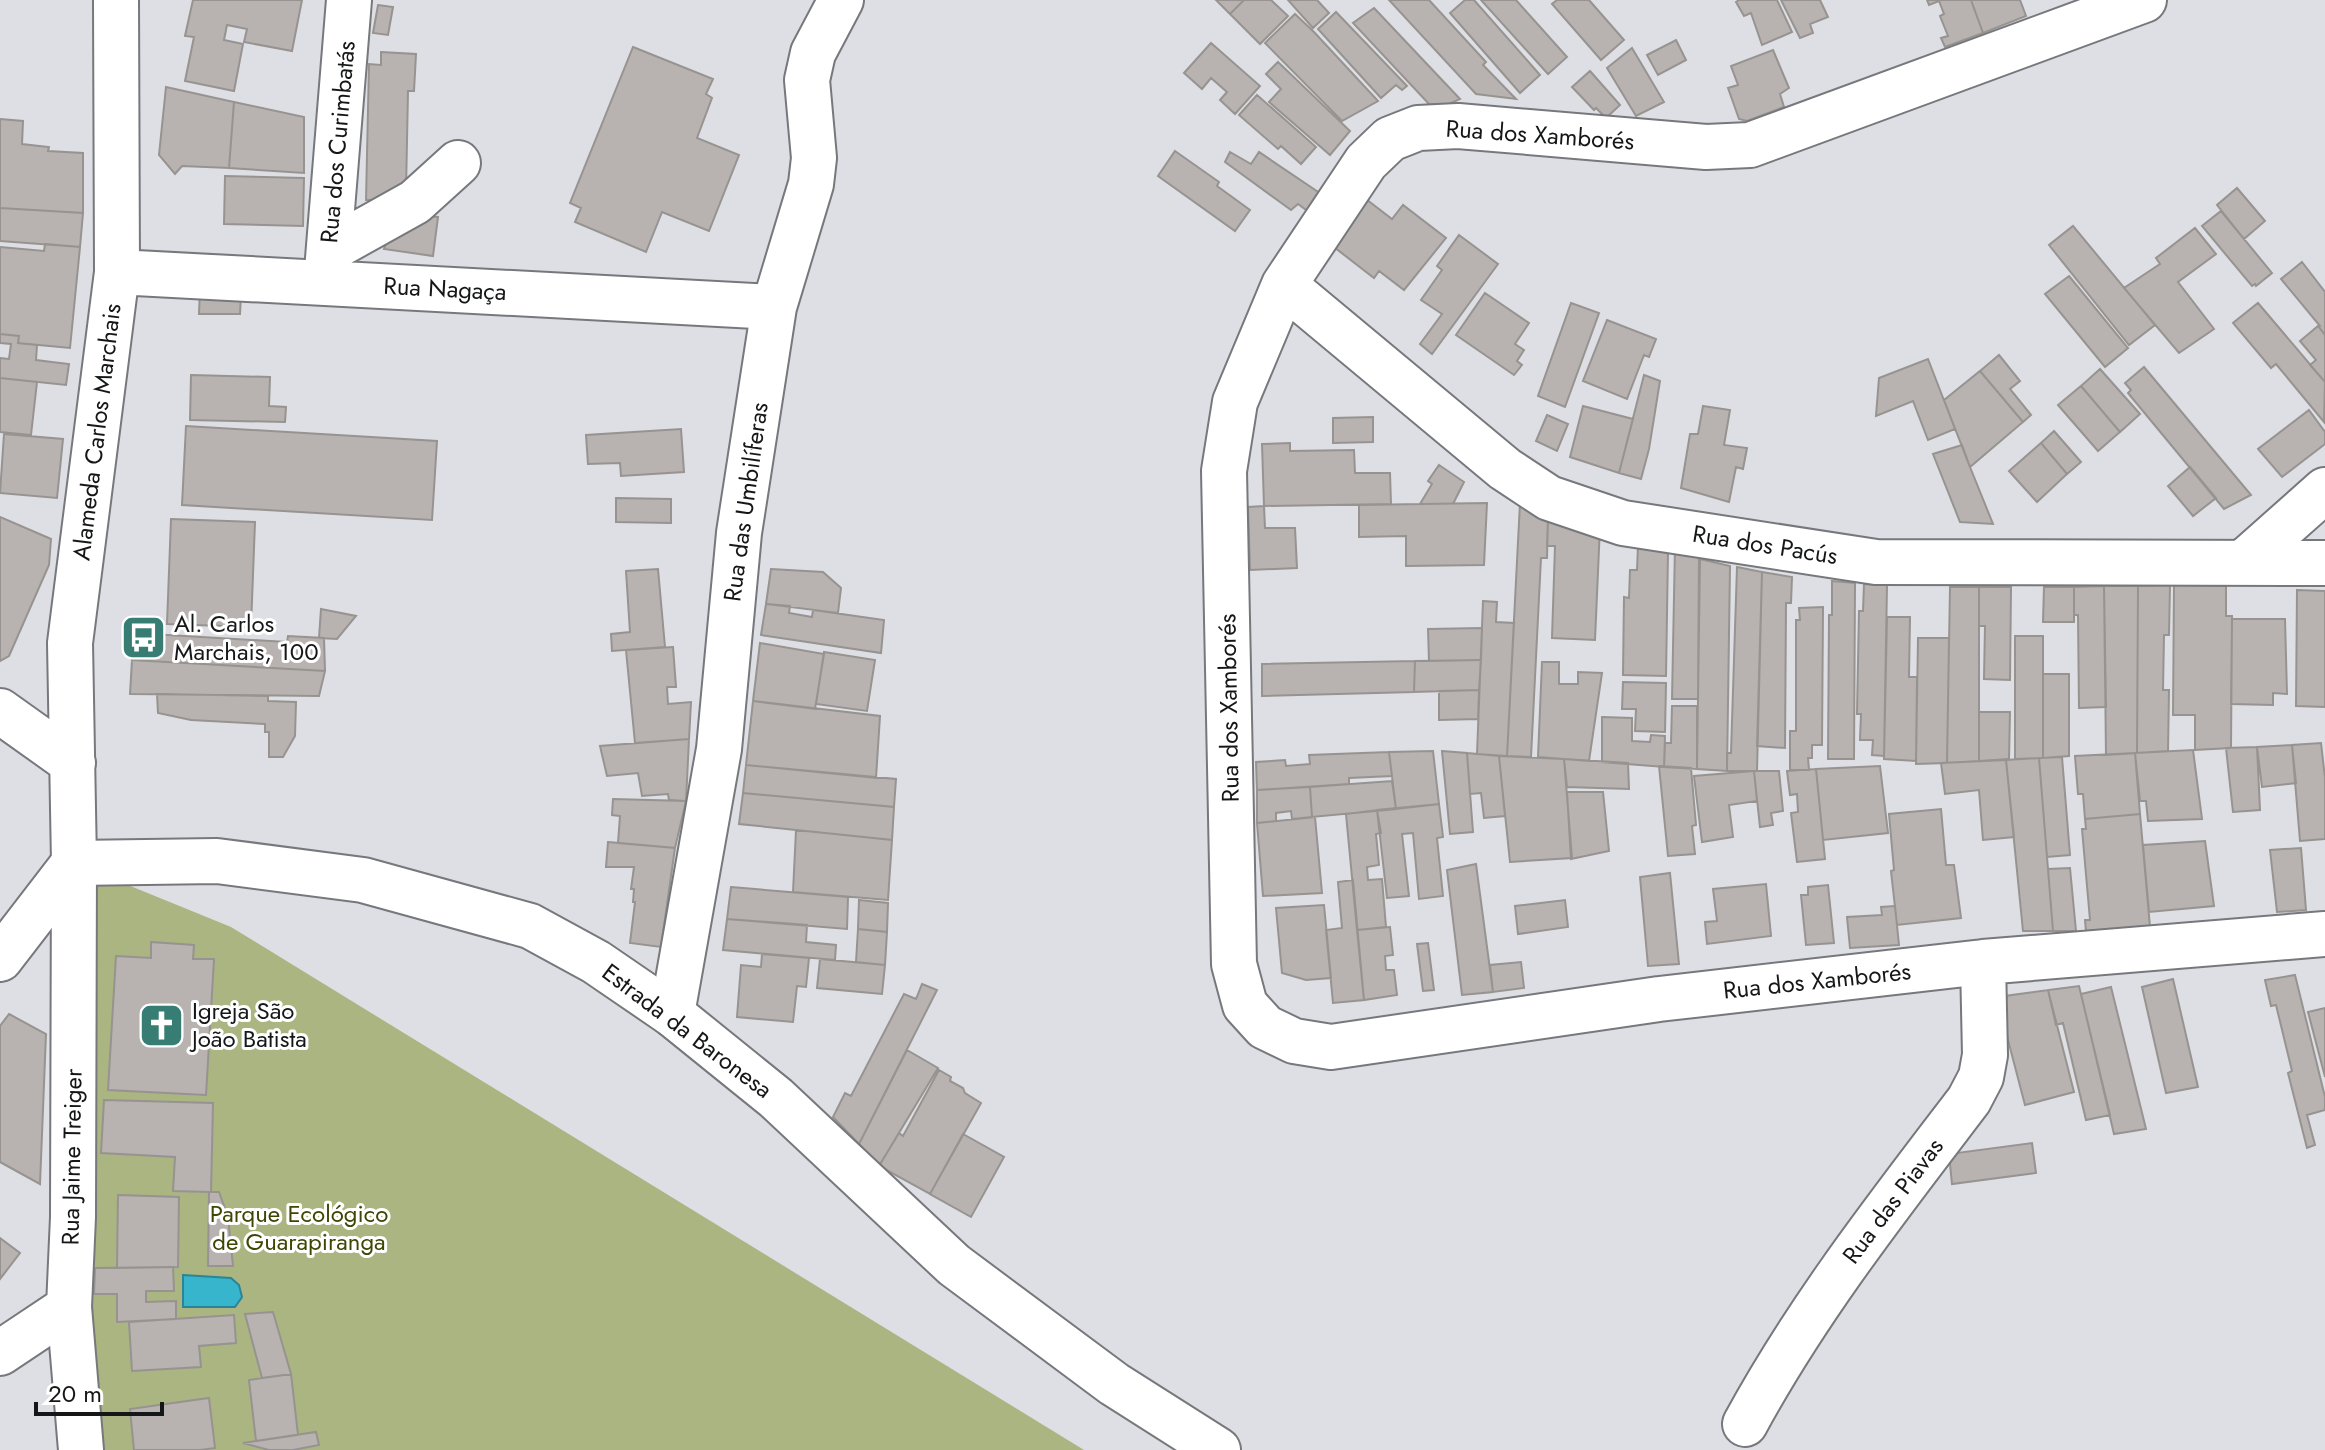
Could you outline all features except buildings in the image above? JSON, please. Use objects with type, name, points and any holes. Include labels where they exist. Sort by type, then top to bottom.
[{"type":"street","name":"Alameda Carlos Marchais","points":[[74,863],[70,643],[117,272],[116,0]]},
{"type":"street","name":"Rua dos Curimbatás","points":[[328,266],[349,0]]},
{"type":"street","name":"Rua das Umbilíferas","points":[[672,1014],[719,749],[739,533],[774,307],[811,184],[814,158],[807,80],[813,53],[841,0]]},
{"type":"street","name":"Rua dos Xamborés","points":[[2144,0],[1750,145],[1706,147],[1458,126],[1418,128],[1390,139],[1366,162],[1284,285],[1235,402],[1224,471],[1234,964],[1245,1005],[1265,1027],[1294,1041],[1331,1047],[1659,999],[1983,962],[2325,934]]},
{"type":"street","points":[[328,266],[415,202],[458,163]]},
{"type":"street","name":"Rua Nagaça","points":[[117,272],[328,266],[774,307]]},
{"type":"street","name":"Rua dos Pacús","points":[[1284,285],[1505,469],[1549,498],[1623,523],[1876,562],[2325,563]]},
{"type":"street","points":[[2244,562],[2325,490]]},
{"type":"street","points":[[0,711],[73,763]]},
{"type":"street","name":"Estrada da Baronesa","points":[[74,863],[217,861],[363,880],[530,926],[596,962],[672,1014],[776,1098],[954,1265],[1114,1384],[1218,1450]]},
{"type":"street","points":[[0,959],[74,863]]},
{"type":"street","name":"Rua Jaime Treiger","points":[[74,863],[73,1202],[69,1307],[81,1450]]},
{"type":"street","name":"Rua das Piavas","points":[[1745,1424],[1800,1330],[1863,1240],[1969,1100],[1981,1077],[1985,1055],[1983,962]]},
{"type":"street","points":[[0,1353],[69,1307]]},
{"type":"green space","name":"Parque Ecológico de Guarapiranga","points":[[74,863],[231,927],[1084,1450],[68,1450]]},
{"type":"water","points":[[183,1275],[231,1278],[239,1285],[242,1297],[235,1307],[183,1307]]},
{"type":"place","name":"Al. Carlos Marchais, 100","points":[[143,638]]},
{"type":"place","name":"Igreja São João Batista","points":[[161,1025]]}]
